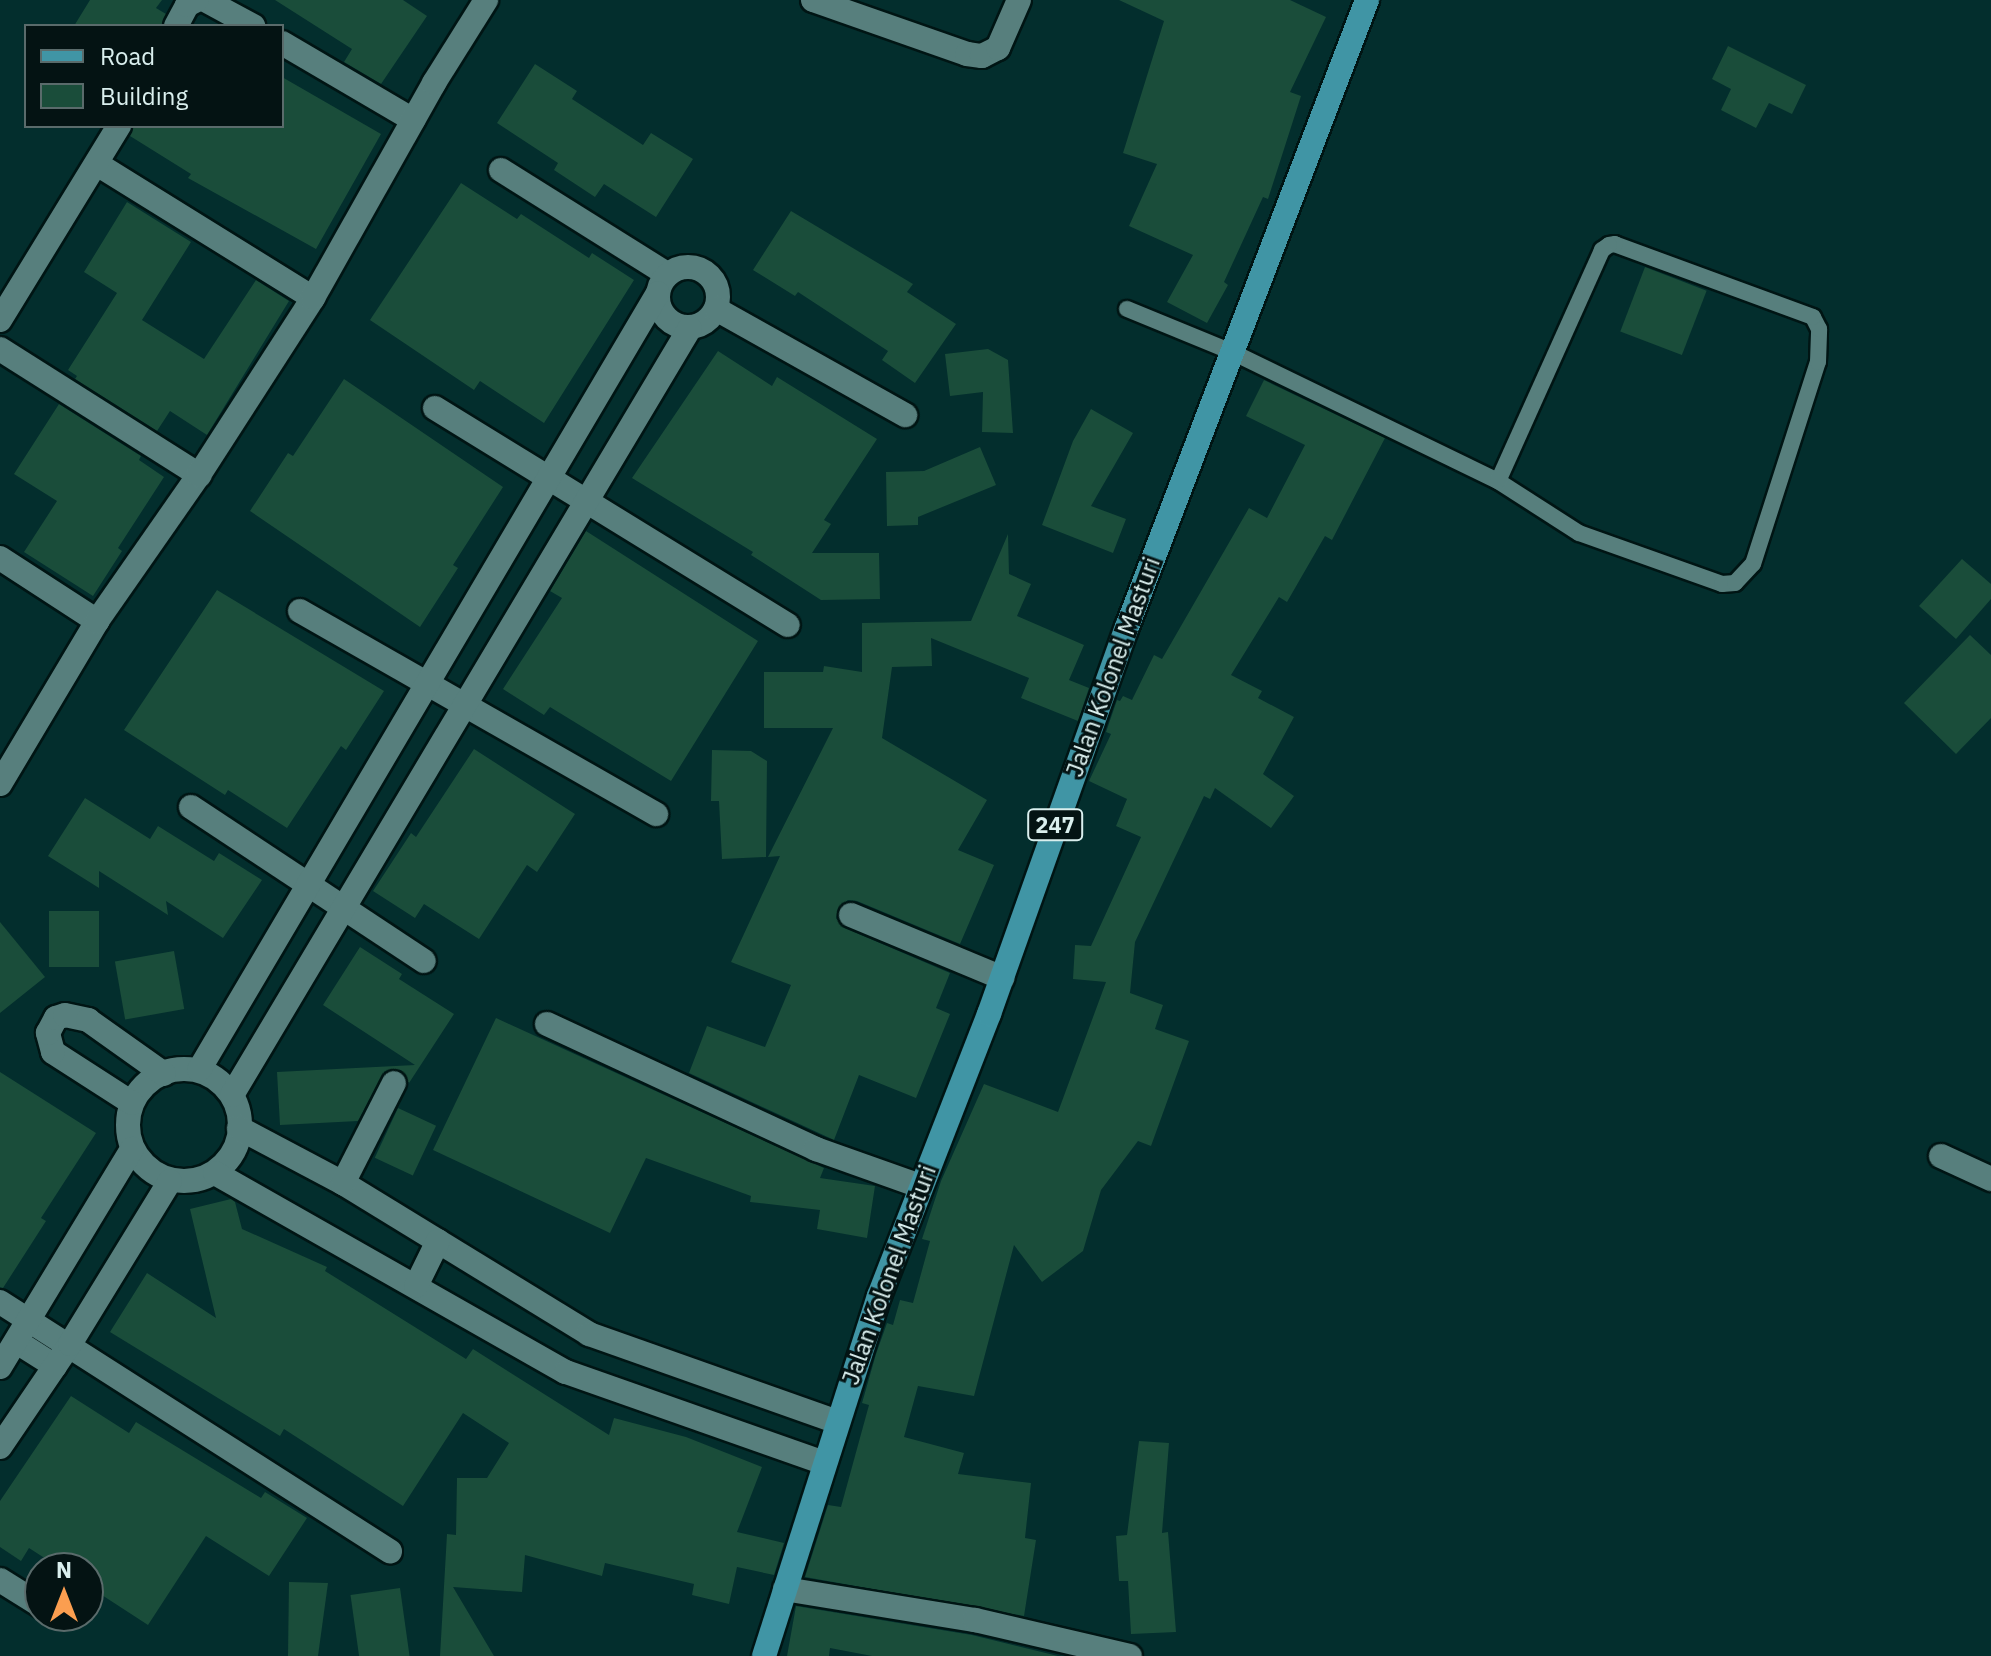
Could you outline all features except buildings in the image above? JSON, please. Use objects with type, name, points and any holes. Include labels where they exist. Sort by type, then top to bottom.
[{"type":"main road","name":"Jalan Kolonel Masturi","points":[[764,1656],[837,1422],[920,1186],[1002,978],[1122,641],[1367,0]]},
{"type":"street","points":[[177,24],[187,5],[197,0]]},
{"type":"street","points":[[205,0],[249,24]]},
{"type":"street","points":[[3,773],[97,621],[199,475],[313,298],[413,120],[486,0]]},
{"type":"street","points":[[813,0],[982,56],[998,48],[1019,0]]},
{"type":"street","points":[[284,44],[413,120]]},
{"type":"street","points":[[0,320],[118,128]]},
{"type":"street","points":[[97,164],[313,298]]},
{"type":"street","points":[[501,170],[663,284]]},
{"type":"street","points":[[199,1070],[663,284],[686,267],[705,272],[717,288],[716,309],[705,322],[690,328],[676,325],[666,318],[659,307],[663,284]]},
{"type":"street","points":[[716,309],[905,415]]},
{"type":"street","points":[[232,1095],[690,328]]},
{"type":"street","points":[[0,349],[199,475]]},
{"type":"street","points":[[435,408],[788,625]]},
{"type":"street","points":[[529,510],[566,534]]},
{"type":"street","points":[[0,558],[97,621]]},
{"type":"street","points":[[300,611],[656,814]]},
{"type":"street","points":[[408,716],[445,738]]},
{"type":"street","points":[[191,807],[424,961]]},
{"type":"street","points":[[851,915],[1002,978]]},
{"type":"street","points":[[290,916],[325,939]]},
{"type":"street","points":[[132,1103],[53,1052],[48,1033],[56,1018],[65,1015],[88,1020],[164,1074]]},
{"type":"street","points":[[547,1024],[816,1149],[920,1186]]},
{"type":"street","points":[[199,1070],[218,1079],[232,1095],[238,1110],[239,1128],[233,1153],[215,1173],[193,1180],[170,1181],[144,1167],[132,1149],[127,1124],[132,1103],[144,1084],[164,1074],[199,1070]]},
{"type":"street","points":[[343,1183],[394,1083]]},
{"type":"street","points":[[239,1128],[343,1183],[589,1334],[837,1422]]},
{"type":"street","points":[[0,1367],[32,1320],[132,1149]]},
{"type":"street","points":[[1941,1156],[1991,1179]]},
{"type":"street","points":[[215,1173],[566,1372],[824,1463]]},
{"type":"street","points":[[0,1447],[70,1344],[170,1181]]},
{"type":"street","points":[[416,1286],[438,1241]]},
{"type":"street","points":[[0,1302],[390,1551]]},
{"type":"street","points":[[17,1342],[55,1366]]},
{"type":"street","points":[[0,1580],[24,1595]]},
{"type":"street","points":[[785,1589],[975,1620],[1130,1656]]},
{"type":"lane","points":[[1127,309],[1232,352],[1498,481],[1579,533],[1697,578],[1722,584],[1735,583],[1753,564],[1818,362],[1819,329],[1813,317],[1615,244],[1609,245],[1602,250],[1498,481]]}]
